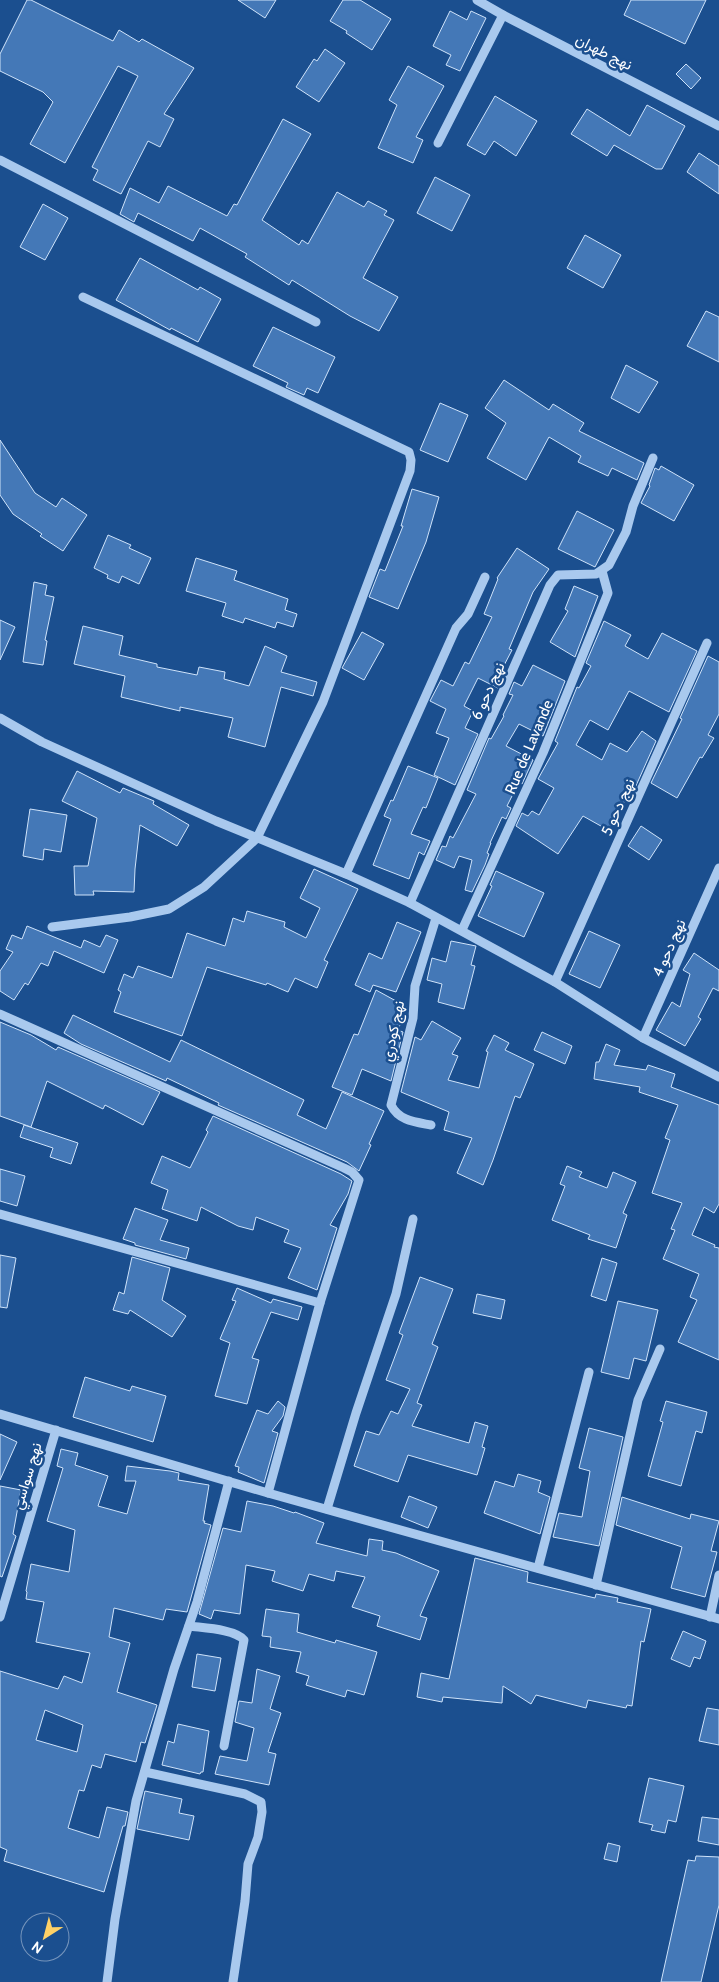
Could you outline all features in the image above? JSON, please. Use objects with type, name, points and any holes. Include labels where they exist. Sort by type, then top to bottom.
[{"type":"street","name":"نهج طهران","points":[[478,0],[503,15],[719,126]]},
{"type":"street","points":[[438,143],[503,15]]},
{"type":"street","points":[[0,160],[316,322]]},
{"type":"street","points":[[52,927],[130,917],[169,908],[204,887],[258,838],[323,702],[410,471],[411,460],[409,452],[83,297]]},
{"type":"street","points":[[602,571],[610,565],[626,532],[633,506],[653,458]]},
{"type":"street","name":"نهج دحو 6","points":[[410,903],[550,585],[558,575],[596,574],[602,571]]},
{"type":"street","name":"Rue de Lavande","points":[[462,930],[542,753],[608,593],[602,571]]},
{"type":"street","points":[[346,874],[456,628],[468,614],[485,576]]},
{"type":"street","name":"نهج دحو 5","points":[[555,982],[707,643]]},
{"type":"street","points":[[0,718],[42,742],[410,903],[555,982],[644,1038],[719,1077]]},
{"type":"street","name":"نهج دحو 4","points":[[644,1038],[719,868]]},
{"type":"street","name":"نهج كودري","points":[[431,1125],[406,1120],[395,1113],[391,1105],[413,1018],[415,986],[436,918]]},
{"type":"street","points":[[0,1014],[352,1172],[359,1180],[320,1303],[268,1493]]},
{"type":"street","points":[[0,1214],[320,1303]]},
{"type":"street","points":[[327,1509],[356,1413],[396,1294],[413,1219]]},
{"type":"street","points":[[596,1585],[638,1400],[660,1349]]},
{"type":"street","points":[[538,1568],[589,1372]]},
{"type":"street","points":[[0,1414],[268,1493],[715,1618],[719,1576]]},
{"type":"street","name":"نهج سواسي","points":[[0,1617],[56,1430]]},
{"type":"street","points":[[107,1982],[115,1919],[136,1801],[174,1669],[189,1626],[229,1481]]},
{"type":"street","points":[[189,1626],[240,1635],[244,1640],[224,1746]]},
{"type":"street","points":[[145,1772],[245,1794],[261,1802],[262,1812],[258,1837],[248,1864],[245,1901],[233,1982]]},
{"type":"building","points":[[27,0],[31,0],[113,41],[119,30],[139,42],[142,39],[194,68],[164,114],[174,119],[160,147],[148,141],[121,194],[93,180],[98,170],[92,167],[138,76],[118,66],[65,163],[30,144],[53,102],[43,92],[0,71],[0,54]]},
{"type":"building","points":[[238,0],[276,0],[265,18]]},
{"type":"building","points":[[343,0],[360,0],[391,19],[372,50],[330,21]]},
{"type":"building","points":[[631,0],[706,0],[685,44],[624,15]]},
{"type":"building","points":[[450,11],[467,20],[471,11],[486,18],[460,71],[446,65],[451,55],[433,46]]},
{"type":"building","points":[[325,49],[345,63],[319,102],[296,87],[314,59],[317,61]]},
{"type":"building","points":[[686,64],[701,78],[691,89],[676,74]]},
{"type":"building","points":[[408,66],[444,86],[416,137],[423,140],[413,163],[378,148],[397,105],[389,100]]},
{"type":"building","points":[[495,96],[537,121],[516,156],[494,141],[485,155],[467,145]]},
{"type":"building","points":[[647,105],[685,126],[662,169],[656,169],[614,145],[607,156],[571,134],[587,109],[630,136]]},
{"type":"building","points":[[283,119],[311,134],[262,220],[299,245],[302,240],[308,244],[337,192],[364,207],[368,201],[387,211],[384,215],[394,220],[363,278],[398,297],[379,331],[350,316],[292,280],[289,285],[245,257],[247,254],[200,228],[193,241],[138,213],[134,222],[120,214],[130,188],[159,203],[168,186],[227,216],[234,204],[237,205]]},
{"type":"building","points":[[699,153],[719,166],[719,194],[687,172]]},
{"type":"building","points":[[435,177],[470,195],[452,231],[417,213]]},
{"type":"building","points":[[43,204],[68,218],[45,260],[20,247]]},
{"type":"building","points":[[585,235],[621,255],[603,288],[567,268]]},
{"type":"building","points":[[140,258],[198,290],[200,287],[221,299],[198,342],[171,328],[170,330],[116,300]]},
{"type":"building","points":[[706,311],[719,317],[719,362],[687,346]]},
{"type":"building","points":[[273,327],[335,357],[318,393],[307,388],[304,395],[286,387],[288,383],[253,366]]},
{"type":"building","points":[[626,365],[658,382],[639,413],[611,398]]},
{"type":"building","points":[[504,380],[549,410],[553,404],[584,423],[579,431],[644,463],[637,480],[612,468],[608,476],[578,462],[581,456],[549,437],[526,480],[487,458],[506,423],[485,408]]},
{"type":"building","points":[[440,403],[468,415],[448,462],[420,450]]},
{"type":"building","points":[[0,440],[35,493],[56,507],[62,498],[87,515],[63,551],[40,536],[42,534],[13,514],[0,495]]},
{"type":"building","points":[[661,466],[694,485],[674,521],[641,503],[650,486],[655,468],[659,470]]},
{"type":"building","points":[[412,489],[439,497],[426,542],[398,609],[369,597],[380,569],[385,571],[403,526],[401,526]]},
{"type":"building","points":[[577,511],[614,530],[595,567],[558,549]]},
{"type":"building","points":[[108,535],[131,545],[129,548],[151,558],[139,584],[122,576],[119,583],[107,578],[108,575],[94,568]]},
{"type":"building","points":[[517,548],[549,569],[533,592],[509,649],[512,650],[499,675],[503,677],[498,688],[478,678],[464,706],[473,711],[465,728],[478,734],[455,785],[434,775],[449,738],[436,733],[446,709],[430,701],[441,680],[453,686],[465,662],[469,664],[492,617],[484,614],[497,578]]},
{"type":"building","points":[[196,558],[237,571],[234,580],[288,599],[285,610],[297,614],[293,627],[277,622],[275,628],[245,618],[243,623],[222,616],[226,603],[186,591]]},
{"type":"building","points":[[34,582],[47,585],[45,595],[54,597],[45,640],[47,641],[43,665],[23,662]]},
{"type":"building","points":[[574,586],[598,596],[575,657],[550,642],[568,611],[565,609]]},
{"type":"building","points":[[0,620],[15,627],[0,660]]},
{"type":"building","points":[[604,621],[631,635],[625,646],[648,659],[662,633],[697,651],[669,712],[629,691],[608,730],[590,720],[576,745],[602,760],[610,743],[627,752],[642,731],[656,741],[630,799],[627,797],[608,830],[583,816],[558,854],[516,826],[522,813],[528,816],[532,811],[539,815],[554,788],[538,779],[558,743],[555,741],[577,687],[579,688],[591,666],[586,663]]},
{"type":"building","points":[[83,626],[123,636],[119,655],[157,664],[157,667],[197,675],[199,667],[225,672],[224,679],[249,686],[265,646],[287,656],[281,672],[317,682],[313,696],[281,687],[265,747],[228,737],[233,718],[180,707],[180,711],[121,697],[125,676],[74,664]]},
{"type":"building","points":[[362,632],[384,644],[364,680],[342,668]]},
{"type":"building","points":[[708,656],[719,662],[719,714],[708,735],[714,738],[702,758],[700,757],[677,798],[651,783],[682,719],[680,718]]},
{"type":"building","points":[[533,665],[565,681],[543,736],[519,724],[506,746],[533,760],[522,784],[519,782],[507,806],[511,808],[506,819],[502,817],[490,843],[485,865],[472,892],[465,890],[472,860],[459,856],[454,868],[436,860],[442,846],[446,847],[450,836],[453,838],[476,794],[467,790],[489,738],[491,739],[504,716],[513,695],[509,694],[514,682],[522,686]]},
{"type":"building","points":[[408,766],[438,778],[426,808],[423,807],[411,834],[430,841],[424,855],[419,852],[409,879],[373,865],[391,819],[384,816],[391,800],[393,801]]},
{"type":"building","points":[[77,771],[120,793],[123,788],[154,801],[153,804],[189,825],[177,846],[140,825],[134,892],[93,891],[94,895],[75,895],[74,866],[88,866],[97,818],[62,801]]},
{"type":"building","points":[[30,809],[67,815],[61,852],[44,849],[43,860],[23,856]]},
{"type":"building","points":[[641,826],[662,840],[649,860],[628,846]]},
{"type":"building","points":[[314,869],[358,889],[324,960],[328,962],[317,988],[295,978],[288,992],[267,983],[266,985],[207,967],[182,1036],[114,1012],[121,992],[118,990],[124,974],[133,978],[138,966],[172,978],[187,933],[225,946],[233,918],[244,922],[247,911],[285,922],[284,927],[306,938],[320,908],[300,898]]},
{"type":"building","points":[[496,871],[544,893],[524,937],[478,916],[492,886],[490,885]]},
{"type":"building","points":[[397,922],[421,932],[396,992],[373,985],[370,992],[355,985],[369,953],[382,959]]},
{"type":"building","points":[[27,926],[81,948],[84,940],[100,947],[106,935],[118,940],[104,973],[54,951],[48,966],[41,963],[28,985],[25,983],[14,1000],[0,991],[0,971],[13,952],[6,949],[12,935],[22,939]]},
{"type":"building","points":[[589,931],[620,945],[600,988],[569,974]]},
{"type":"building","points":[[451,941],[476,946],[471,965],[475,966],[464,1009],[438,1002],[442,984],[427,980],[432,958],[446,962]]},
{"type":"building","points":[[694,953],[719,970],[719,991],[713,988],[698,1017],[701,1019],[685,1046],[656,1030],[672,1002],[680,1007],[690,974],[683,970]]},
{"type":"building","points":[[376,990],[407,1007],[398,1030],[403,1032],[391,1081],[362,1069],[352,1095],[332,1087],[354,1034],[358,1035]]},
{"type":"building","points":[[73,1015],[170,1062],[181,1040],[304,1100],[297,1115],[326,1129],[342,1092],[384,1111],[359,1171],[347,1162],[218,1105],[219,1103],[167,1078],[166,1081],[81,1044],[64,1033]]},
{"type":"building","points":[[432,1021],[461,1038],[452,1054],[458,1056],[448,1080],[479,1088],[488,1052],[486,1051],[494,1035],[509,1043],[505,1050],[534,1064],[520,1098],[515,1096],[483,1185],[457,1173],[472,1138],[444,1130],[449,1112],[401,1092],[415,1037],[421,1040]]},
{"type":"building","points":[[0,1022],[31,1035],[56,1050],[58,1047],[160,1092],[143,1125],[105,1105],[103,1109],[47,1081],[31,1127],[0,1116]]},
{"type":"building","points":[[542,1032],[572,1046],[565,1064],[534,1050]]},
{"type":"building","points":[[606,1044],[620,1050],[614,1065],[646,1070],[648,1065],[675,1074],[671,1087],[719,1105],[719,1204],[714,1213],[704,1207],[692,1235],[719,1248],[719,1360],[678,1342],[697,1300],[690,1297],[699,1274],[663,1259],[675,1230],[671,1229],[682,1203],[652,1193],[670,1140],[665,1138],[678,1105],[639,1092],[640,1087],[594,1079],[596,1062],[599,1062]]},
{"type":"building","points":[[213,1116],[341,1174],[352,1181],[348,1194],[330,1225],[337,1228],[317,1290],[288,1278],[301,1248],[284,1242],[289,1230],[256,1217],[253,1230],[238,1226],[201,1207],[197,1221],[162,1209],[168,1190],[151,1183],[162,1156],[190,1168],[208,1132],[206,1130]]},
{"type":"building","points":[[24,1125],[78,1143],[71,1164],[50,1157],[53,1148],[20,1137]]},
{"type":"building","points":[[567,1166],[582,1172],[579,1177],[607,1188],[613,1172],[636,1182],[623,1213],[627,1215],[616,1248],[588,1239],[590,1235],[552,1220],[565,1186],[560,1184]]},
{"type":"building","points":[[0,1169],[25,1176],[17,1206],[0,1201]]},
{"type":"building","points":[[135,1208],[168,1220],[160,1240],[189,1248],[186,1259],[135,1245],[135,1243],[123,1239]]},
{"type":"building","points":[[0,1255],[16,1258],[7,1308],[0,1307]]},
{"type":"building","points":[[132,1257],[170,1268],[162,1300],[186,1316],[172,1337],[130,1310],[128,1314],[113,1310],[119,1292],[124,1294]]},
{"type":"building","points":[[602,1258],[617,1263],[606,1301],[591,1296]]},
{"type":"building","points":[[420,1277],[453,1289],[432,1344],[438,1347],[417,1403],[422,1405],[412,1426],[469,1443],[475,1422],[488,1426],[482,1447],[485,1448],[477,1475],[408,1455],[398,1482],[354,1466],[366,1431],[379,1435],[391,1411],[398,1414],[410,1389],[386,1380],[403,1335],[399,1333]]},
{"type":"building","points":[[237,1288],[271,1303],[273,1299],[302,1307],[298,1320],[271,1312],[252,1358],[259,1360],[247,1404],[215,1396],[230,1343],[220,1339],[236,1301],[232,1300]]},
{"type":"building","points":[[477,1294],[505,1300],[501,1319],[473,1313]]},
{"type":"building","points":[[618,1301],[658,1310],[646,1361],[634,1358],[629,1379],[601,1372]]},
{"type":"building","points":[[85,1377],[130,1391],[132,1386],[166,1396],[153,1442],[73,1417]]},
{"type":"building","points":[[278,1401],[285,1407],[283,1416],[272,1431],[278,1433],[264,1483],[238,1472],[239,1467],[235,1466],[257,1410],[268,1414]]},
{"type":"building","points":[[666,1401],[707,1412],[702,1433],[696,1431],[681,1486],[648,1476],[663,1422],[660,1421]]},
{"type":"building","points":[[589,1428],[623,1437],[599,1546],[553,1537],[559,1513],[582,1517],[590,1471],[579,1468]]},
{"type":"building","points":[[0,1434],[17,1442],[0,1480]]},
{"type":"building","points":[[61,1449],[78,1453],[75,1465],[108,1476],[98,1506],[127,1514],[136,1481],[125,1481],[127,1466],[179,1473],[178,1480],[209,1485],[203,1521],[211,1525],[187,1612],[166,1609],[163,1620],[114,1608],[109,1637],[130,1643],[117,1692],[157,1705],[145,1743],[141,1742],[136,1762],[105,1754],[101,1768],[92,1765],[84,1791],[79,1790],[68,1828],[99,1838],[107,1807],[128,1812],[104,1892],[4,1861],[7,1850],[0,1847],[0,1671],[58,1689],[64,1676],[82,1683],[90,1653],[36,1642],[44,1602],[26,1599],[31,1564],[69,1572],[75,1530],[47,1521],[63,1468],[57,1466]],"holes":[[[45,1710],[83,1725],[77,1752],[36,1740]]]},
{"type":"building","points":[[518,1474],[541,1481],[538,1492],[550,1497],[540,1534],[484,1513],[495,1481],[514,1487]]},
{"type":"building","points":[[0,1486],[21,1490],[13,1534],[16,1536],[2,1577],[0,1576]]},
{"type":"building","points":[[409,1496],[437,1507],[428,1528],[401,1517]]},
{"type":"building","points":[[622,1497],[690,1519],[691,1514],[719,1521],[711,1551],[717,1552],[705,1597],[671,1588],[682,1547],[616,1525]]},
{"type":"building","points":[[247,1501],[295,1512],[324,1523],[316,1543],[367,1556],[369,1539],[383,1541],[382,1550],[396,1553],[439,1571],[420,1616],[427,1618],[420,1640],[377,1626],[380,1616],[352,1607],[365,1577],[336,1571],[334,1581],[309,1574],[303,1591],[272,1581],[275,1571],[246,1565],[240,1614],[214,1610],[211,1619],[199,1614],[223,1528],[241,1532]]},
{"type":"building","points":[[475,1558],[528,1572],[527,1582],[595,1598],[596,1594],[618,1598],[617,1602],[651,1609],[644,1642],[641,1641],[632,1706],[627,1705],[626,1708],[588,1700],[586,1708],[536,1695],[531,1704],[503,1686],[502,1703],[443,1697],[442,1702],[417,1697],[421,1673],[449,1679]]},
{"type":"building","points":[[266,1609],[299,1614],[297,1632],[335,1643],[336,1640],[377,1652],[364,1695],[347,1690],[345,1697],[306,1685],[309,1676],[296,1672],[301,1652],[270,1647],[271,1637],[262,1636]]},
{"type":"building","points":[[683,1631],[706,1641],[700,1659],[694,1657],[690,1667],[671,1659]]},
{"type":"building","points":[[197,1654],[221,1658],[215,1691],[192,1687]]},
{"type":"building","points":[[257,1669],[280,1676],[270,1709],[281,1713],[268,1752],[276,1754],[269,1785],[215,1774],[220,1756],[247,1761],[254,1728],[235,1722],[239,1701],[252,1703]]},
{"type":"building","points":[[707,1708],[719,1710],[719,1745],[699,1741]]},
{"type":"building","points":[[178,1724],[209,1731],[203,1772],[200,1774],[162,1765],[168,1741],[174,1743]]},
{"type":"building","points":[[649,1778],[684,1786],[676,1822],[668,1820],[665,1833],[651,1830],[653,1825],[639,1822]]},
{"type":"building","points":[[145,1791],[182,1799],[179,1813],[194,1816],[189,1840],[137,1829]]},
{"type":"building","points":[[702,1817],[719,1819],[719,1845],[698,1841]]},
{"type":"building","points":[[608,1843],[620,1846],[617,1862],[604,1859]]},
{"type":"building","points":[[696,1856],[719,1857],[719,1905],[701,1982],[661,1982],[688,1860],[695,1861]]}]
